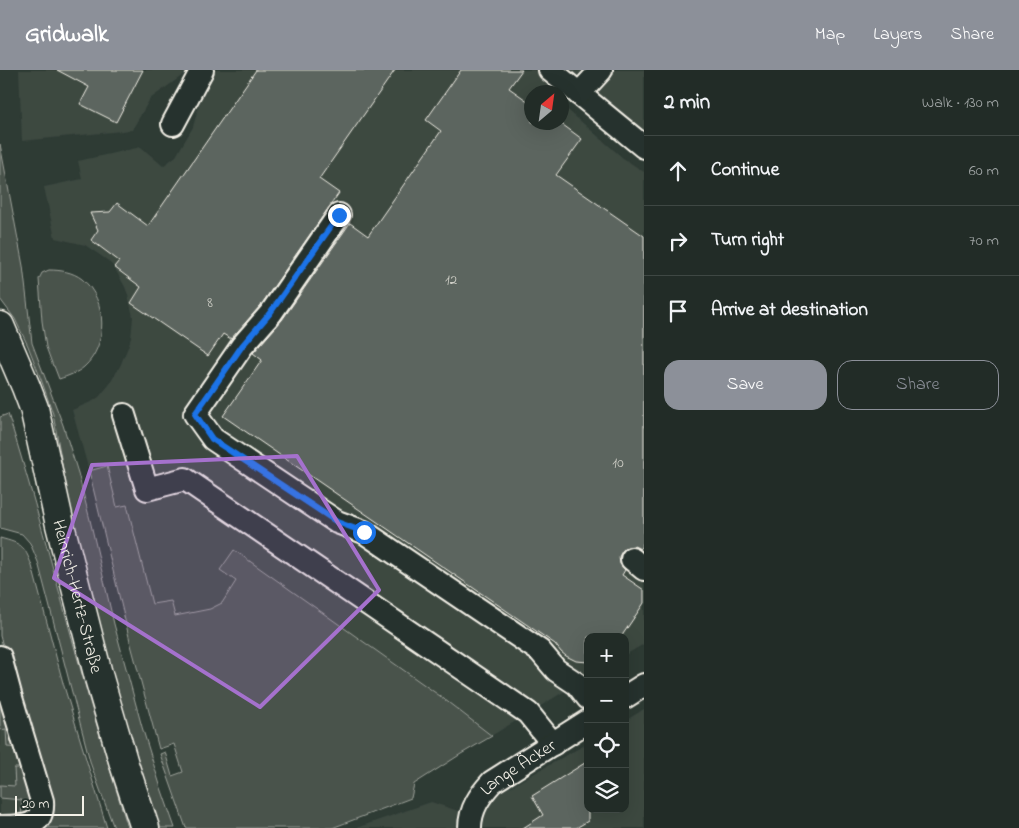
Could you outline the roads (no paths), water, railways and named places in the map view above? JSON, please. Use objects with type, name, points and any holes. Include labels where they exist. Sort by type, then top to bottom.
[{"type":"main road","name":"Heinrich-Hertz-Straße","points":[[0,326],[8,354],[26,387],[34,408],[60,525],[94,659],[144,828]]},
{"type":"street","points":[[173,124],[202,70]]},
{"type":"street","points":[[550,70],[644,147]]},
{"type":"street","points":[[579,94],[601,70]]},
{"type":"street","points":[[339,215],[270,313],[242,346],[195,414],[212,439],[337,522],[364,532],[540,651],[556,670],[577,684],[584,693]]},
{"type":"street","points":[[124,415],[147,489],[185,480],[528,713],[553,744]]},
{"type":"street","points":[[0,657],[42,801],[40,818],[36,824],[23,827],[0,827]]},
{"type":"street","points":[[629,694],[644,685]]},
{"type":"street","name":"Lange Äcker","points":[[470,828],[476,803],[480,795],[492,782],[585,723]]}]
